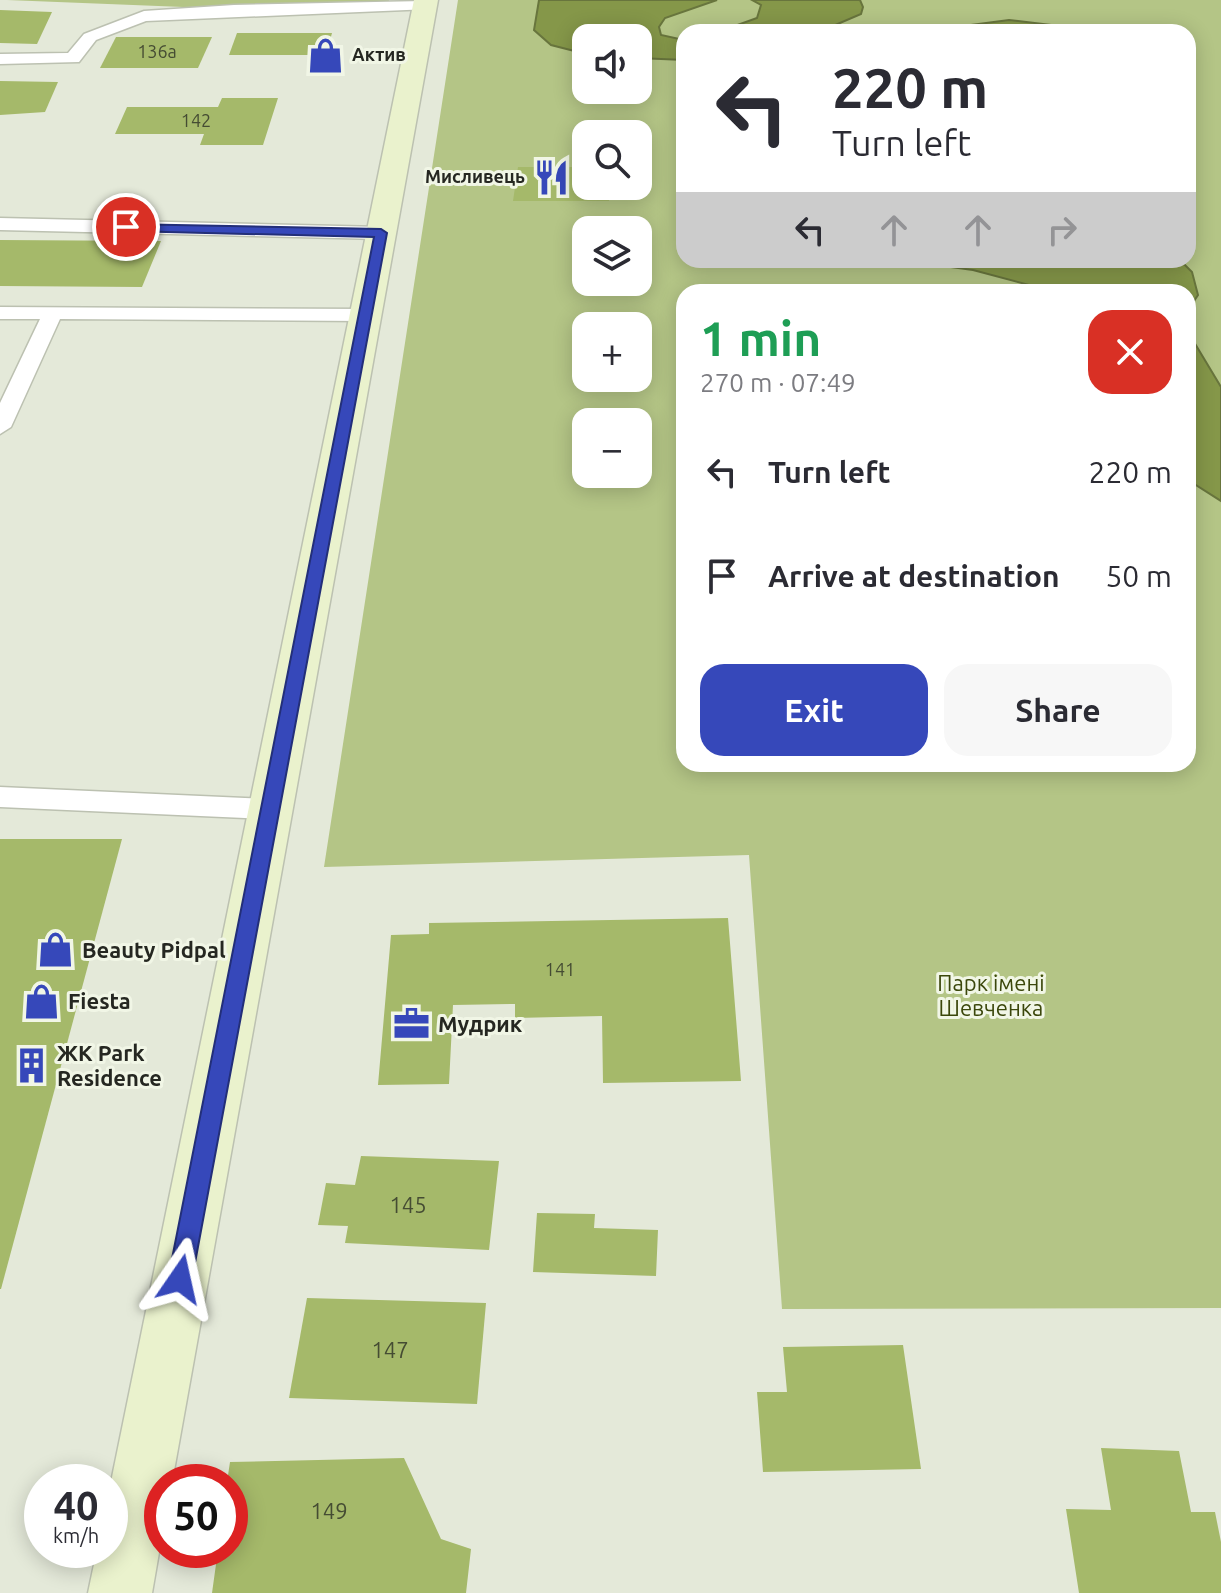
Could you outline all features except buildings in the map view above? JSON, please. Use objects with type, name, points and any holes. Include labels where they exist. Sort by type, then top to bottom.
[{"type":"main road","points":[[120,1593],[425,3]]},
{"type":"lane","points":[[0,59],[73,58],[90,37],[144,16],[425,3]]},
{"type":"lane","points":[[0,224],[381,233]]},
{"type":"lane","points":[[0,313],[365,315]]},
{"type":"lane","points":[[0,427],[53,313]]},
{"type":"lane","points":[[0,797],[270,809]]},
{"type":"green space","points":[[7,0],[389,0],[388,6],[234,9]]},
{"type":"green space","name":"Парк імені Шевченка","points":[[458,0],[1221,0],[1221,1308],[782,1309],[749,855],[324,867]]},
{"type":"shaded area","points":[[539,0],[717,0],[665,18],[659,27],[661,35],[676,38],[676,60],[652,59],[652,24],[572,24],[572,50],[551,45],[534,30]]},
{"type":"shaded area","points":[[752,0],[860,0],[863,7],[861,14],[838,24],[740,24],[757,18],[761,5]]},
{"type":"shaded area","points":[[1009,20],[1043,24],[979,24]]},
{"type":"shaded area","points":[[958,268],[1188,268],[1195,284],[1025,284]]},
{"type":"shaded area","points":[[1196,345],[1221,387],[1221,501],[1196,485]]},
{"type":"place","name":"Актив","points":[[326,55]]},
{"type":"place","name":"Мисливець","points":[[551,177]]},
{"type":"place","name":"Beauty Pidpal","points":[[56,950]]},
{"type":"place","name":"Fiesta","points":[[42,1001]]},
{"type":"place","name":"Мудрик","points":[[412,1024]]},
{"type":"place","name":"ЖК Park Residence","points":[[31,1066]]},
{"type":"route","points":[[126,227],[381,233],[180,1279]]}]
